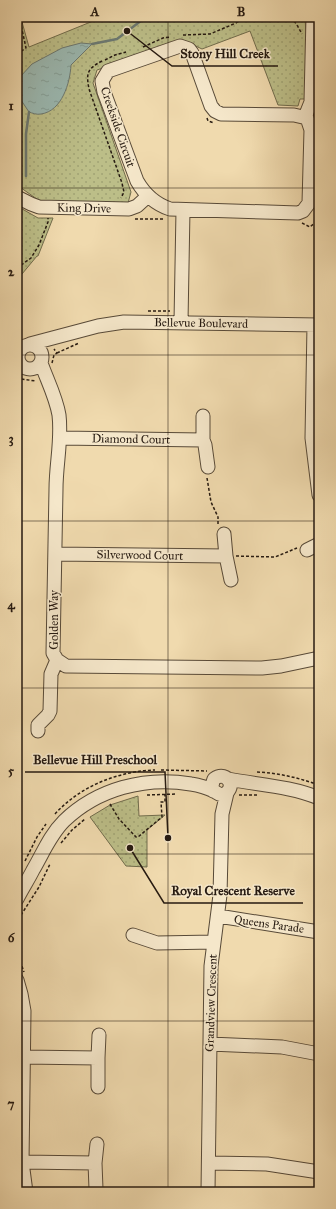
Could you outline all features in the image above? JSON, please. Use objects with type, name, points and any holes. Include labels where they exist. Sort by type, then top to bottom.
[{"type":"street","points":[[305,117],[311,102],[313,17]]},
{"type":"street","name":"Creekside Circuit","points":[[180,46],[192,52],[211,106],[220,114],[294,115],[305,117],[309,122],[311,130],[309,203],[303,211],[298,213],[170,209],[162,206],[148,196],[137,181],[104,92],[102,81],[108,71],[180,46]]},
{"type":"street","name":"King Drive","points":[[17,197],[39,207],[129,209],[134,208],[148,196]]},
{"type":"street","points":[[181,322],[183,210]]},
{"type":"street","name":"Bellevue Boulevard","points":[[31,365],[59,342],[83,336],[110,323],[181,322],[316,325]]},
{"type":"street","points":[[316,325],[312,438],[319,495]]},
{"type":"street","name":"Bellevue Boulevard","points":[[30,344],[83,336]]},
{"type":"street","points":[[30,344],[39,349],[31,365],[19,362],[18,355],[22,347],[30,344]]},
{"type":"street","name":"Golden Way","points":[[31,365],[50,389],[59,414],[60,438],[56,468],[53,653],[57,660],[66,666],[262,668],[281,666],[319,658]]},
{"type":"street","points":[[203,416],[202,440],[205,445],[208,472]]},
{"type":"street","name":"Diamond Court","points":[[60,438],[202,440]]},
{"type":"street","points":[[224,537],[231,580]]},
{"type":"street","points":[[303,548],[319,544]]},
{"type":"street","name":"Silverwood Court","points":[[55,554],[226,556]]},
{"type":"street","points":[[38,731],[38,725],[50,711],[51,674],[57,660]]},
{"type":"street","points":[[17,898],[51,837],[63,822],[85,803],[117,788],[132,784],[166,782],[187,789],[221,788],[252,784],[278,786],[319,798]]},
{"type":"street","name":"Grandview Crescent","points":[[208,1192],[211,966],[218,916],[222,814],[221,788]]},
{"type":"street","name":"Queens Parade","points":[[218,916],[319,932]]},
{"type":"street","points":[[133,935],[157,943],[214,942]]},
{"type":"street","points":[[17,980],[22,994],[20,1011],[23,1057],[20,1168],[26,1192]]},
{"type":"street","points":[[98,1087],[99,1035]]},
{"type":"street","points":[[210,1044],[282,1046],[319,1054]]},
{"type":"street","points":[[23,1057],[98,1058]]},
{"type":"street","points":[[96,1189],[95,1163],[97,1144]]},
{"type":"street","points":[[20,1168],[95,1163]]},
{"type":"street","points":[[208,1163],[267,1164],[319,1172]]},
{"type":"path","points":[[17,54],[26,48],[21,25],[24,17]]},
{"type":"path","points":[[205,114],[208,121],[212,123],[220,123]]},
{"type":"path","points":[[57,354],[83,336]]},
{"type":"path","points":[[208,472],[211,502],[219,521],[217,529],[218,537],[219,539],[224,537]]},
{"type":"path","points":[[226,556],[275,557],[303,548]]},
{"type":"path","points":[[145,795],[165,794],[187,789]]},
{"type":"path","points":[[110,804],[119,819],[136,837],[138,837],[162,817],[161,802],[165,802],[165,794]]},
{"type":"path","points":[[60,844],[72,830],[90,815]]},
{"type":"path","points":[[17,924],[39,887],[50,862]]},
{"type":"path","points":[[17,912],[21,916]]},
{"type":"green space","points":[[103,17],[305,17],[305,99],[300,99],[298,106],[278,105],[250,31],[202,49],[183,40],[97,70],[93,83],[131,192],[128,203],[41,202],[17,185],[17,34],[22,22],[29,47]]},
{"type":"green space","points":[[17,206],[38,218],[53,218],[38,256],[17,280]]},
{"type":"green space","points":[[138,796],[139,816],[165,815],[147,830],[147,867],[126,866],[90,817],[110,805]]},
{"type":"water","points":[[81,43],[92,44],[71,65],[67,88],[59,102],[48,112],[35,114],[29,112],[21,100],[20,77],[32,64],[62,48]]},
{"type":"waterway","points":[[92,44],[117,39],[142,20],[170,20],[175,17]]},
{"type":"waterway","points":[[26,176],[26,134],[29,112]]},
{"type":"place","name":"Stony Hill Creek","points":[[127,31]]},
{"type":"place","name":"Bellevue Hill Preschool","points":[[168,838]]},
{"type":"place","name":"Royal Crescent Reserve","points":[[130,848]]}]
